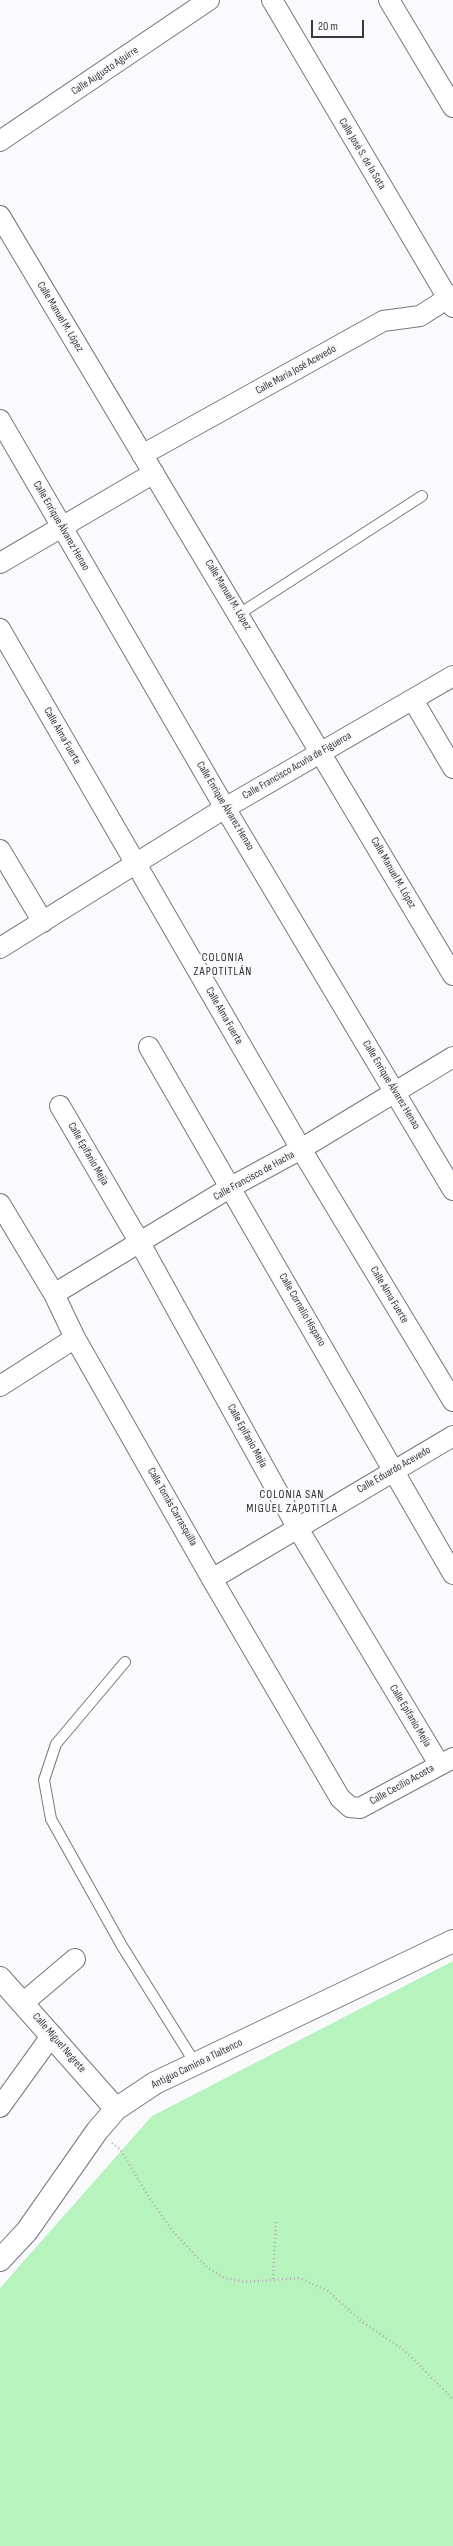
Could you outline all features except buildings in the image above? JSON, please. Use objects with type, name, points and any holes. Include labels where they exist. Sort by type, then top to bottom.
[{"type":"street","name":"Calle Augusto Aguirre","points":[[0,141],[209,0]]},
{"type":"street","name":"Calle José S. de la Sota","points":[[272,0],[451,300]]},
{"type":"street","points":[[388,0],[453,107]]},
{"type":"street","name":"Calle Manuel M. López","points":[[0,216],[142,455],[322,752],[453,975]]},
{"type":"street","name":"Calle María José Acevedo","points":[[142,455],[383,321],[420,316],[451,300]]},
{"type":"street","name":"Calle Enrique Álvarez Henao","points":[[0,420],[225,808],[453,1190]]},
{"type":"street","points":[[0,563],[154,473]]},
{"type":"street","name":"Calle Alma Fuerte","points":[[0,629],[301,1149],[453,1401]]},
{"type":"street","name":"Calle Francisco Acuña de Figueroa","points":[[0,948],[225,808],[453,676]]},
{"type":"street","points":[[413,700],[453,768]]},
{"type":"street","points":[[0,850],[44,922]]},
{"type":"street","name":"Calle Cornelio Hispano","points":[[149,1047],[453,1574]]},
{"type":"street","name":"Calle Francisco de Hacha","points":[[54,1294],[231,1187],[301,1149],[394,1091],[453,1057]]},
{"type":"street","name":"Calle Epifanio Mejía","points":[[60,1106],[140,1243],[297,1527],[446,1761]]},
{"type":"street","name":"Calle Tomás Carrasquilla","points":[[0,1204],[54,1294],[75,1338],[212,1579],[340,1798],[350,1807]]},
{"type":"street","points":[[0,1386],[75,1338]]},
{"type":"street","name":"Calle Eduardo Acevedo","points":[[212,1579],[393,1470],[453,1436]]},
{"type":"street","name":"Calle Cecilio Acosta","points":[[350,1807],[360,1808],[446,1761]]},
{"type":"street","name":"Antiguo Camino a Tlaltenco","points":[[0,2260],[27,2231],[97,2131],[116,2109],[155,2083],[195,2063],[453,1941]]},
{"type":"street","points":[[23,2003],[75,1959]]},
{"type":"street","name":"Calle Miguel Negrete","points":[[0,1978],[116,2109]]},
{"type":"street","points":[[0,2106],[52,2035]]},
{"type":"lane","points":[[239,614],[422,496]]},
{"type":"lane","points":[[125,1662],[56,1744],[44,1780],[49,1811],[51,1819],[122,1946],[195,2063]]},
{"type":"path","points":[[97,2131],[120,2149],[150,2199],[174,2233],[207,2267],[224,2278],[245,2282],[300,2278],[328,2291],[361,2321],[404,2350],[453,2399]]},
{"type":"path","points":[[273,2279],[276,2253],[276,2220]]},
{"type":"green space","points":[[453,1961],[453,2546],[0,2546],[0,2288],[152,2116]]},
{"type":"district","name":"COLONIA ZAPOTITLÁN","points":[[223,965]]},
{"type":"district","name":"COLONIA SAN MIGUEL ZAPOTITLA","points":[[292,1502]]}]
